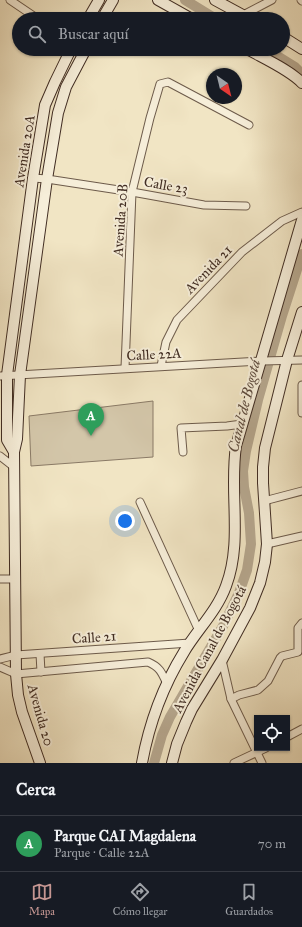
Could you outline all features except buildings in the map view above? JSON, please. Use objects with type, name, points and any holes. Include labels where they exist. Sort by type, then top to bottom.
[{"type":"main road","points":[[92,12],[99,0]]},
{"type":"main road","points":[[106,12],[113,0]]},
{"type":"main road","points":[[158,0],[179,12]]},
{"type":"main road","points":[[216,0],[238,12]]},
{"type":"main road","points":[[290,41],[302,49]]},
{"type":"main road","name":"Avenida 20A","points":[[14,452],[7,440],[3,376],[45,106],[54,82],[67,56]]},
{"type":"main road","name":"Avenida 20A","points":[[16,674],[14,452],[17,439],[20,374],[47,179],[58,113],[66,87],[82,56]]},
{"type":"main road","points":[[259,56],[296,77],[302,83]]},
{"type":"main road","name":"Avenida Canal de Bogotá","points":[[142,763],[153,718],[167,684],[184,652],[220,602],[232,566],[234,547],[233,481],[236,446],[264,361],[302,220]]},
{"type":"main road","name":"Avenida Canal de Bogotá","points":[[172,763],[179,737],[192,709],[222,660],[250,608],[263,573],[267,544],[263,467],[265,448],[285,360],[302,312]]},
{"type":"main road","name":"Avenida 20","points":[[16,674],[18,695],[22,712],[40,763]]},
{"type":"street","points":[[10,0],[28,12]]},
{"type":"street","points":[[254,12],[272,0]]},
{"type":"street","name":"Avenida 20B","points":[[125,368],[132,192],[160,84],[168,82],[249,125]]},
{"type":"street","name":"Calle 23","points":[[34,178],[132,192],[204,205],[246,206]]},
{"type":"street","name":"Avenida 21","points":[[161,366],[166,342],[177,320],[242,252],[282,221],[302,212]]},
{"type":"street","name":"Calle 22A","points":[[3,376],[161,366],[302,360]]},
{"type":"street","points":[[302,385],[302,413]]},
{"type":"street","points":[[183,452],[181,428],[242,424]]},
{"type":"street","points":[[0,456],[14,467]]},
{"type":"street","points":[[264,501],[302,491]]},
{"type":"street","points":[[140,502],[198,631]]},
{"type":"street","points":[[267,544],[302,536]]},
{"type":"street","points":[[0,579],[15,579]]},
{"type":"street","points":[[231,699],[239,695],[258,690],[268,681],[282,656],[298,652],[298,628],[302,623]]},
{"type":"street","name":"Calle 21","points":[[0,659],[16,655],[190,643]]},
{"type":"street","points":[[40,654],[41,672]]},
{"type":"street","points":[[222,660],[231,699],[262,763]]},
{"type":"street","points":[[0,667],[16,674],[148,662],[161,671],[167,684]]},
{"type":"street","points":[[290,735],[302,729]]},
{"type":"street","points":[[234,763],[261,751]]},
{"type":"shaded area","points":[[153,401],[153,457],[31,466],[29,416]]},
{"type":"waterway","name":"Canal de Bogotá","points":[[185,0],[205,12]]},
{"type":"waterway","name":"Canal de Bogotá","points":[[277,56],[295,67],[302,74]]},
{"type":"waterway","name":"Canal de Bogotá","points":[[154,763],[162,735],[170,717],[223,626],[239,593],[247,570],[251,544],[249,513],[244,487],[243,471],[246,451],[258,400],[282,316],[302,254]]},
{"type":"place","name":"Parque CAI Magdalena","points":[[91,436]]}]
